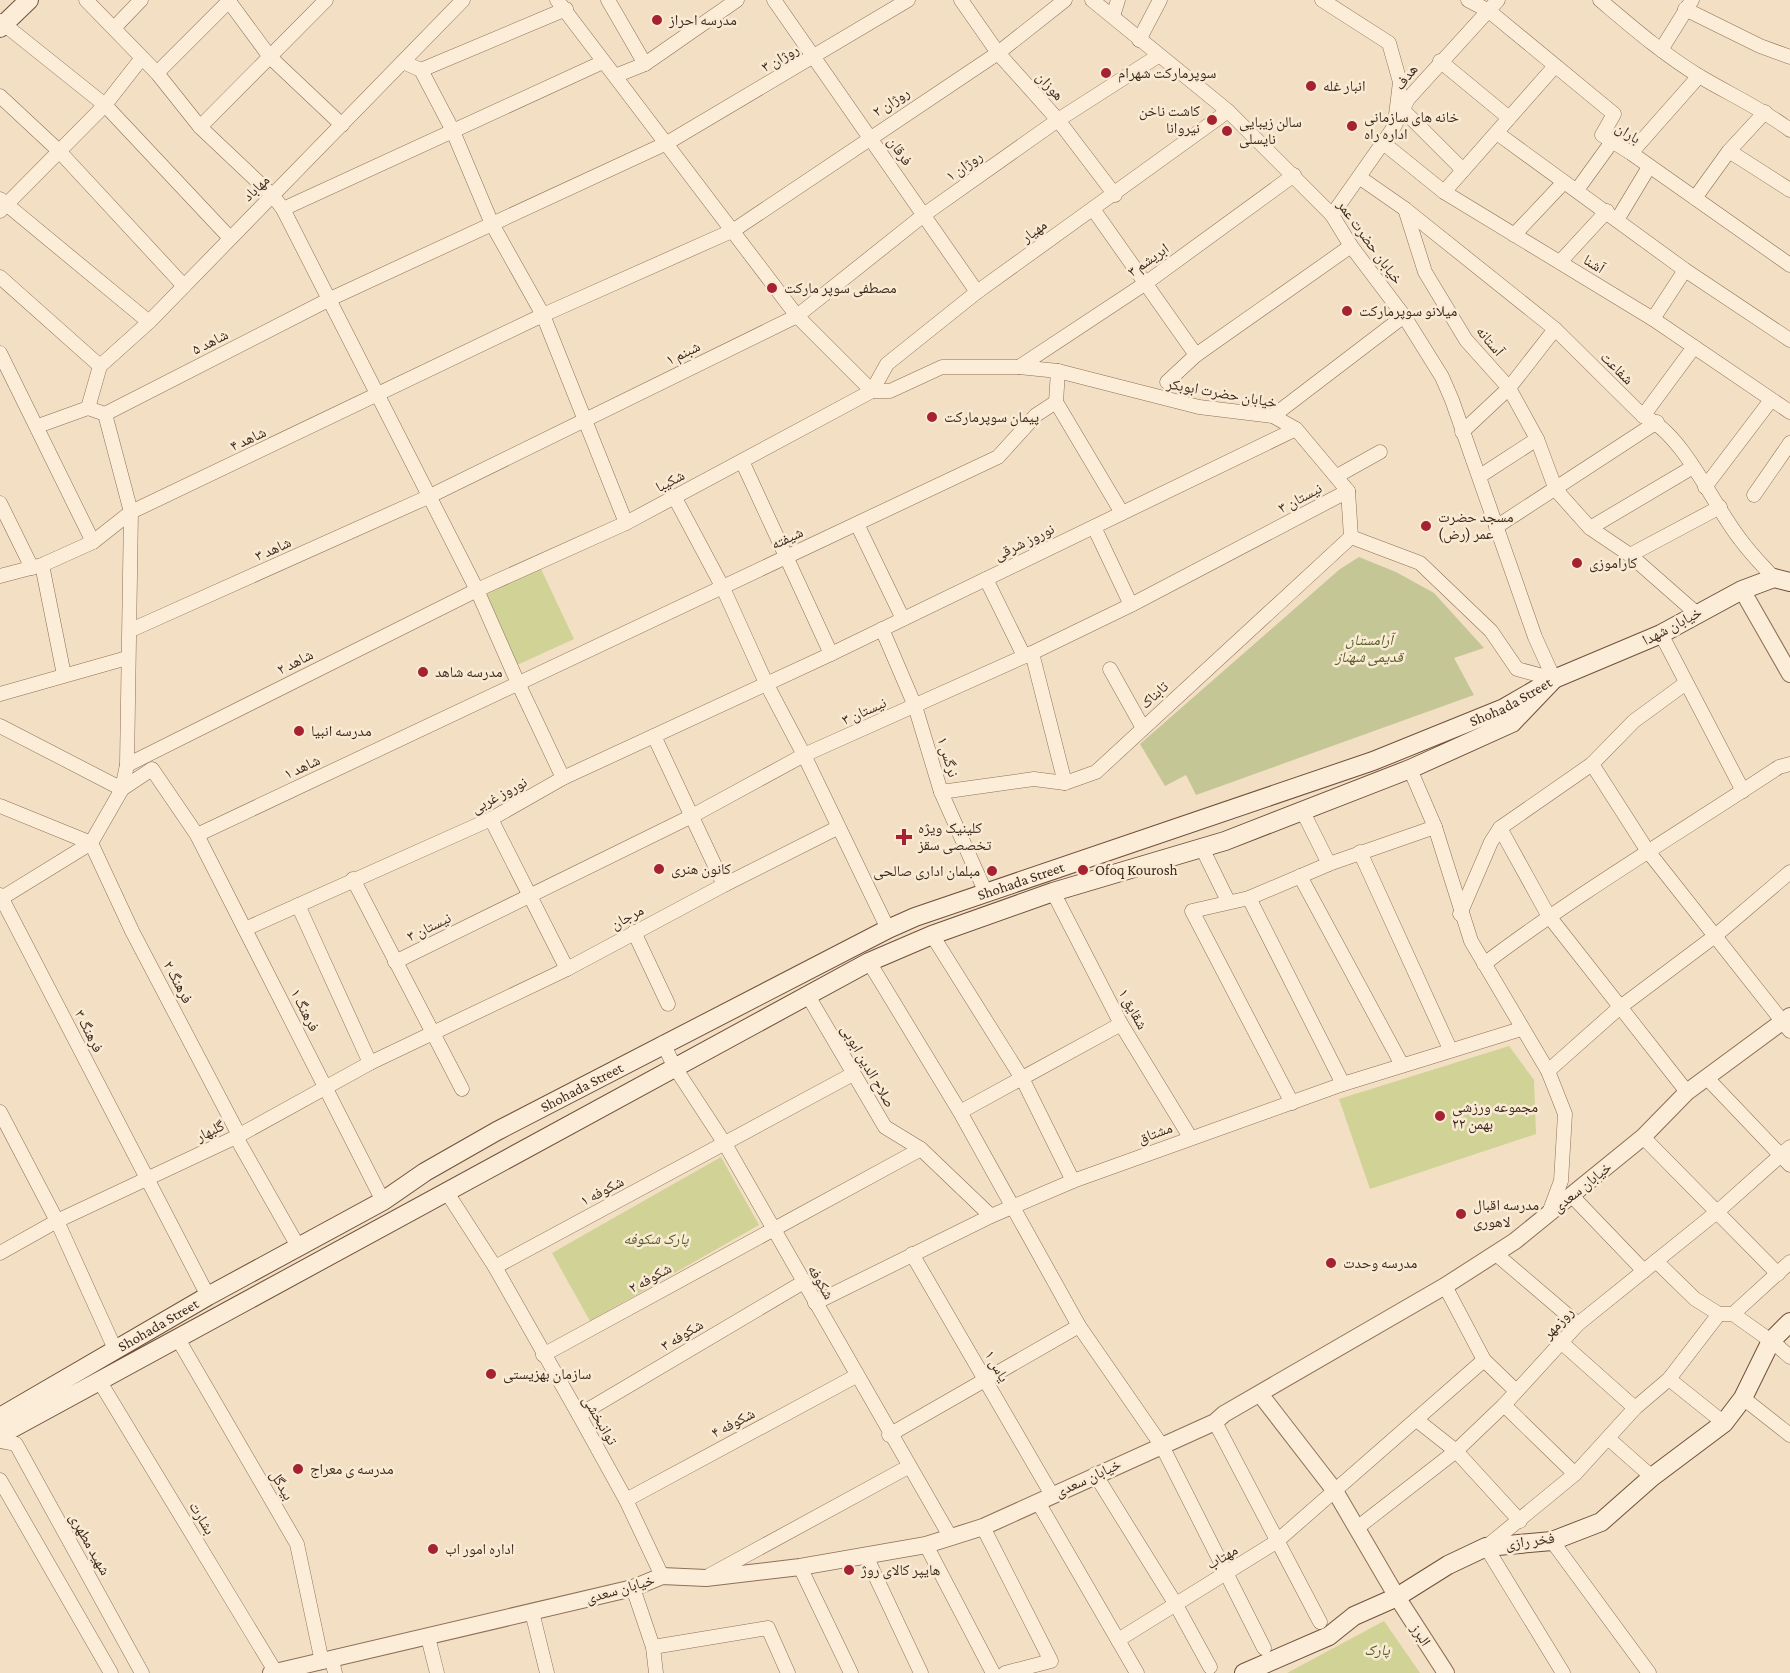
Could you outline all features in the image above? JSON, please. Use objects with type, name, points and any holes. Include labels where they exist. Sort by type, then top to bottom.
[{"type":"main road","points":[[1,24],[29,0]]},
{"type":"main road","name":"خیابان شهدا","points":[[1554,679],[1661,634],[1742,590],[1782,580]]},
{"type":"main road","name":"Shohada Street","points":[[0,1435],[446,1191],[479,1176],[674,1066],[869,962],[932,935],[1053,892],[1202,848],[1303,812],[1410,769],[1512,723],[1554,679]]},
{"type":"main road","name":"Shohada Street","points":[[0,1417],[208,1296],[383,1201],[425,1172],[477,1143],[663,1043],[888,929],[986,893],[1373,761],[1504,708],[1554,679]]},
{"type":"main road","name":"فخر رازی","points":[[1245,1673],[1329,1636],[1354,1616],[1396,1597],[1448,1565],[1486,1547],[1552,1540],[1600,1522],[1652,1477],[1724,1423],[1743,1398],[1772,1341],[1790,1322]]},
{"type":"street","points":[[86,0],[115,27],[157,73],[200,127],[273,196],[283,209],[477,590],[563,778]]},
{"type":"street","points":[[115,27],[141,0]]},
{"type":"street","points":[[157,73],[229,0],[270,57],[342,125]]},
{"type":"street","points":[[200,127],[326,0]]},
{"type":"street","points":[[608,0],[645,64]]},
{"type":"street","points":[[615,76],[645,64],[737,0]]},
{"type":"street","name":"فرقان","points":[[774,0],[812,58],[977,292]]},
{"type":"street","name":"روژان ۳","points":[[492,224],[667,143],[908,0]]},
{"type":"street","name":"هوزان","points":[[961,0],[998,52],[1058,120],[1115,195]]},
{"type":"street","name":"روژان ۲","points":[[543,315],[734,230],[869,136],[998,52],[1065,0]]},
{"type":"street","name":"خیابان حضرت عمر","points":[[1092,0],[1228,111],[1294,175],[1332,215],[1351,246],[1404,316],[1443,377],[1535,637],[1554,679]]},
{"type":"street","points":[[1113,16],[1118,0]]},
{"type":"street","points":[[1139,40],[1160,0]]},
{"type":"street","points":[[1322,0],[1389,43],[1400,82],[1394,127]]},
{"type":"street","name":"باران","points":[[1468,0],[1494,5],[1555,66],[1614,114],[1602,135],[1611,143],[1631,153],[1790,265]]},
{"type":"street","points":[[1600,0],[1661,50],[1699,76],[1765,112],[1790,130]]},
{"type":"street","name":"مهاباد","points":[[100,366],[149,322],[229,237],[273,196],[403,62],[454,3]]},
{"type":"street","points":[[1661,50],[1689,4],[1760,46],[1790,57]]},
{"type":"street","points":[[421,70],[562,5],[797,316],[872,391]]},
{"type":"street","name":"هدف","points":[[1332,215],[1394,127],[1408,99],[1440,61],[1494,5]]},
{"type":"street","points":[[1,24],[105,105],[229,237]]},
{"type":"street","name":"روژان ۱","points":[[797,316],[924,214],[1058,120],[1158,56]]},
{"type":"street","points":[[141,58],[105,105],[2,205],[149,322]]},
{"type":"street","points":[[1440,61],[1509,118]]},
{"type":"street","points":[[403,62],[421,70],[452,129],[492,224],[543,315],[626,523]]},
{"type":"street","points":[[283,209],[452,129],[603,62]]},
{"type":"street","points":[[1444,192],[1555,66]]},
{"type":"street","points":[[1631,153],[1699,76]]},
{"type":"street","points":[[0,96],[59,151],[184,286]]},
{"type":"street","points":[[1403,110],[1463,170]]},
{"type":"street","name":"مهیار","points":[[872,391],[887,364],[977,292],[1115,195],[1228,111]]},
{"type":"street","points":[[1695,198],[1729,151],[1765,112]]},
{"type":"street","points":[[1497,133],[1685,270],[1790,340]]},
{"type":"street","name":"آشنا","points":[[1382,142],[1444,192],[1653,320],[1771,400],[1788,407]]},
{"type":"street","points":[[1577,190],[1611,143]]},
{"type":"street","points":[[1729,151],[1790,190]]},
{"type":"street","points":[[1560,262],[1612,216],[1649,167]]},
{"type":"street","name":"ابریشم ۳","points":[[1018,367],[1146,283],[1294,175]]},
{"type":"street","name":"شفاعت","points":[[1359,177],[1405,209],[1555,330],[1643,416],[1657,422],[1693,467],[1739,538],[1782,580]]},
{"type":"street","points":[[1514,235],[1564,182]]},
{"type":"street","name":"آستانه","points":[[1405,209],[1425,272],[1466,340],[1509,388],[1537,439],[1556,490]]},
{"type":"street","points":[[1093,210],[1196,355]]},
{"type":"street","name":"شاهد ۵","points":[[105,414],[330,299],[492,224]]},
{"type":"street","points":[[1167,382],[1196,355],[1351,246]]},
{"type":"street","points":[[1653,320],[1685,270]]},
{"type":"street","points":[[0,277],[100,366],[88,408]]},
{"type":"street","name":"شاهد ۴","points":[[0,576],[37,566],[93,542],[131,512],[379,396],[543,315]]},
{"type":"street","name":"شبنم ۱","points":[[428,497],[797,316]]},
{"type":"street","points":[[1273,416],[1404,316]]},
{"type":"street","points":[[1462,432],[1509,388],[1555,330]]},
{"type":"street","points":[[1643,416],[1694,347]]},
{"type":"street","points":[[0,353],[38,426],[93,542]]},
{"type":"street","name":"خیابان حضرت ابوبکر","points":[[872,391],[890,391],[942,367],[1018,367],[1058,371],[1199,407],[1273,416],[1296,429],[1348,491]]},
{"type":"street","points":[[1058,371],[1056,402],[1122,513]]},
{"type":"street","name":"شکیبا","points":[[477,590],[626,523],[872,391]]},
{"type":"street","points":[[1705,487],[1771,400]]},
{"type":"street","name":"شیفته","points":[[518,683],[998,456],[1036,415],[1056,402]]},
{"type":"street","points":[[1,897],[91,843],[122,789],[127,765],[127,658],[131,630],[131,512],[105,414],[88,408],[38,426]]},
{"type":"street","points":[[1496,527],[1657,422]]},
{"type":"street","name":"نوروز شرقی","points":[[766,683],[903,620],[1296,429]]},
{"type":"street","points":[[1480,477],[1537,439]]},
{"type":"street","points":[[1754,495],[1790,443]]},
{"type":"street","points":[[1337,476],[1380,452]]},
{"type":"street","points":[[742,461],[784,557],[831,654]]},
{"type":"street","points":[[1590,528],[1693,467]]},
{"type":"street","points":[[1556,490],[1590,528],[1630,555],[1696,613]]},
{"type":"street","points":[[1348,491],[1351,537],[1420,563],[1491,631],[1517,669],[1554,679]]},
{"type":"street","name":"نیستان ۳","points":[[395,962],[692,816],[804,755],[1028,655],[1131,605],[1348,491]]},
{"type":"street","name":"شاهد ۳","points":[[131,630],[428,497]]},
{"type":"street","points":[[675,498],[723,588],[766,683],[804,755],[837,828],[888,929]]},
{"type":"street","points":[[0,503],[37,566],[64,675]]},
{"type":"street","points":[[1630,555],[1720,507]]},
{"type":"street","points":[[857,524],[903,620]]},
{"type":"street","points":[[1094,527],[1131,605]]},
{"type":"street","name":"تابناک","points":[[941,792],[1034,779],[1065,783],[1096,772],[1351,537]]},
{"type":"street","points":[[986,579],[1028,655],[1065,783]]},
{"type":"street","name":"شاهد ۲","points":[[127,765],[477,590]]},
{"type":"street","points":[[1742,590],[1790,674]]},
{"type":"street","name":"نرگس ۱","points":[[882,629],[915,706],[941,792],[986,893]]},
{"type":"street","points":[[1661,634],[1743,791]]},
{"type":"street","points":[[0,694],[127,658]]},
{"type":"street","points":[[1110,669],[1143,728]]},
{"type":"street","name":"شاهد ۱","points":[[197,835],[518,683]]},
{"type":"street","name":"نوروز غربی","points":[[245,929],[491,819],[563,778],[766,683]]},
{"type":"street","points":[[1460,914],[1491,842],[1500,828],[1592,764],[1634,721],[1686,683]]},
{"type":"street","points":[[0,726],[122,789]]},
{"type":"street","points":[[654,736],[724,885]]},
{"type":"street","points":[[1592,764],[1647,850],[1788,1023]]},
{"type":"street","points":[[1484,964],[1548,915],[1647,850],[1779,767],[1790,764]]},
{"type":"street","name":"فرهنگ ۱","points":[[122,789],[152,769],[197,835],[383,1201]]},
{"type":"street","points":[[1410,769],[1435,826],[1460,914],[1484,964],[1548,1071],[1565,1114],[1561,1181],[1549,1213]]},
{"type":"street","points":[[0,806],[91,843]]},
{"type":"street","points":[[1303,812],[1329,864]]},
{"type":"street","points":[[491,819],[528,897],[567,969]]},
{"type":"street","points":[[1292,1103],[1192,911],[1249,898],[1360,852],[1435,826]]},
{"type":"street","name":"مرجان","points":[[432,1033],[567,969],[837,828]]},
{"type":"street","points":[[1500,828],[1548,915],[1687,1092]]},
{"type":"street","name":"فرهنگ ۲","points":[[91,843],[132,931],[299,1248]]},
{"type":"street","points":[[1202,848],[1228,901]]},
{"type":"street","points":[[1360,852],[1450,1049]]},
{"type":"street","points":[[1548,1071],[1619,1008],[1715,936],[1790,872]]},
{"type":"street","points":[[1300,876],[1402,1065]]},
{"type":"street","points":[[353,879],[462,1089]]},
{"type":"street","name":"شقایق ۱","points":[[1053,892],[1121,1024],[1190,1137]]},
{"type":"street","name":"فرهنگ ۳","points":[[1,897],[208,1296]]},
{"type":"street","points":[[1249,898],[1343,1084]]},
{"type":"street","points":[[298,905],[370,1063]]},
{"type":"street","points":[[634,932],[668,1004]]},
{"type":"street","points":[[932,935],[1023,1080],[1073,1180]]},
{"type":"street","points":[[869,962],[960,1112],[1079,1326],[1162,1446],[1264,1648]]},
{"type":"street","name":"صلاح الدین ابوبی","points":[[807,994],[885,1127],[921,1149],[991,1216]]},
{"type":"street","name":"خیابان سعدی","points":[[273,1672],[329,1665],[428,1637],[633,1588],[662,1576],[706,1578],[800,1567],[926,1545],[983,1527],[1095,1474],[1215,1422],[1445,1286],[1496,1254],[1572,1196],[1643,1137],[1687,1092],[1706,1077],[1788,1023]]},
{"type":"street","points":[[960,1112],[1023,1080],[1121,1024]]},
{"type":"street","name":"مشتاق","points":[[814,1303],[991,1216],[1073,1180],[1343,1084],[1450,1049],[1521,1029]]},
{"type":"street","name":"گلبهار","points":[[0,1253],[57,1221],[238,1136],[370,1063],[432,1033]]},
{"type":"street","name":"شکوفه","points":[[663,1043],[674,1066],[724,1144],[889,1435],[951,1538]]},
{"type":"street","name":"شکوفه ۱","points":[[495,1267],[853,1074]]},
{"type":"street","points":[[1706,1077],[1787,1156]]},
{"type":"street","points":[[0,1112],[57,1221],[115,1349]]},
{"type":"street","points":[[1643,1137],[1778,1274]]},
{"type":"street","name":"شکوفه ۲","points":[[543,1355],[921,1149]]},
{"type":"street","name":"روزمهر","points":[[1357,1528],[1456,1451],[1504,1405],[1578,1324],[1787,1156]]},
{"type":"street","name":"توانبخشی","points":[[446,1191],[495,1267],[579,1415],[626,1500],[662,1576]]},
{"type":"street","points":[[1572,1196],[1644,1271]]},
{"type":"street","name":"یاس ۱","points":[[912,1254],[987,1380],[1045,1499],[1137,1673]]},
{"type":"street","points":[[1496,1254],[1578,1324]]},
{"type":"street","points":[[1656,1261],[1695,1299],[1772,1341],[1790,1358]]},
{"type":"street","points":[[1563,1673],[1486,1547],[1575,1474],[1635,1408],[1669,1379],[1726,1314],[1790,1262]]},
{"type":"street","name":"شکوفه ۳","points":[[579,1415],[802,1283]]},
{"type":"street","points":[[1445,1286],[1484,1360],[1516,1391]]},
{"type":"street","points":[[889,1435],[1079,1326]]},
{"type":"street","name":"بیدگل","points":[[178,1339],[297,1544],[329,1665]]},
{"type":"street","points":[[1562,1343],[1635,1408]]},
{"type":"street","name":"مهتاب","points":[[1118,1640],[1276,1542],[1418,1421],[1484,1360]]},
{"type":"street","name":"شکوفه ۴","points":[[626,1500],[856,1376]]},
{"type":"street","points":[[1669,1379],[1724,1423]]},
{"type":"street","name":"بشارت","points":[[100,1382],[273,1672]]},
{"type":"street","name":"البرز","points":[[1260,1394],[1335,1491],[1396,1597],[1446,1673]]},
{"type":"street","points":[[1743,1398],[1790,1435]]},
{"type":"street","points":[[1504,1405],[1575,1474]]},
{"type":"street","points":[[1418,1421],[1456,1451],[1520,1521]]},
{"type":"street","points":[[1215,1422],[1320,1622]]},
{"type":"street","points":[[1608,1439],[1652,1477]]},
{"type":"street","name":"شهید مطهری","points":[[0,1441],[16,1444],[142,1673]]},
{"type":"street","points":[[706,1578],[908,1467]]},
{"type":"street","points":[[1095,1474],[1175,1603],[1210,1667]]},
{"type":"street","points":[[0,1480],[111,1673]]},
{"type":"street","points":[[983,1527],[1051,1660],[1005,1673]]},
{"type":"street","points":[[1552,1540],[1649,1673]]},
{"type":"street","points":[[926,1545],[993,1673]]},
{"type":"street","points":[[866,1556],[921,1673]]},
{"type":"street","points":[[800,1567],[851,1673]]},
{"type":"street","points":[[633,1588],[653,1647],[656,1673]]},
{"type":"street","points":[[531,1612],[547,1673]]},
{"type":"street","points":[[653,1647],[768,1628],[788,1673]]},
{"type":"street","points":[[428,1637],[437,1673]]},
{"type":"green space","name":"آرامستان قدیمی شهناز","points":[[1359,557],[1396,572],[1434,593],[1484,648],[1454,658],[1474,695],[1196,795],[1186,775],[1165,786],[1140,744],[1340,569]]},
{"type":"green space","points":[[541,569],[574,639],[517,665],[485,595]]},
{"type":"green space","name":"مجموعه ورزشی ۲۲ بهمن","points":[[1509,1046],[1534,1080],[1536,1134],[1370,1189],[1339,1099]]},
{"type":"green space","name":"پارک شکوفه","points":[[721,1157],[759,1225],[590,1321],[552,1253]]},
{"type":"green space","name":"پارک","points":[[1384,1621],[1420,1673],[1287,1673]]},
{"type":"place","name":"مدرسه احراز","points":[[657,20]]},
{"type":"place","name":"سوپرمارکت شهرام","points":[[1106,73]]},
{"type":"place","name":"انبار غله","points":[[1311,86]]},
{"type":"place","name":"کاشت ناخن نیروانا","points":[[1212,120]]},
{"type":"place","name":"خانه های سازمانی اداره راه","points":[[1352,126]]},
{"type":"place","name":"سالن زیبایی نایسلی","points":[[1227,131]]},
{"type":"place","name":"مصطفی سوپر مارکت","points":[[772,288]]},
{"type":"place","name":"میلانو سوپرمارکت","points":[[1347,311]]},
{"type":"place","name":"پیمان سوپرمارکت","points":[[932,417]]},
{"type":"place","name":"مسجد حضرت عمر (رض)","points":[[1426,526]]},
{"type":"place","name":"کاراموزی","points":[[1577,563]]},
{"type":"place","name":"مدرسه شاهد","points":[[423,672]]},
{"type":"place","name":"مدرسه انبیا","points":[[299,731]]},
{"type":"place","name":"کلینیک ویژه تخصصی سقز","points":[[904,837]]},
{"type":"place","name":"کانون هنری","points":[[659,869]]},
{"type":"place","name":"Ofoq Kourosh","points":[[1083,870]]},
{"type":"place","name":"مبلمان اداری صالحی","points":[[992,871]]},
{"type":"place","name":"مجموعه ورزشی ۲۲ بهمن","points":[[1440,1116]]},
{"type":"place","name":"مدرسه اقبال لاهوری","points":[[1461,1214]]},
{"type":"place","name":"مدرسه وحدت","points":[[1331,1263]]},
{"type":"place","name":"سازمان بهزیستی","points":[[491,1374]]},
{"type":"place","name":"مدرسه ی معراج","points":[[298,1469]]},
{"type":"place","name":"اداره امور اب","points":[[433,1549]]},
{"type":"place","name":"هایپر کالای روژ","points":[[849,1570]]}]
